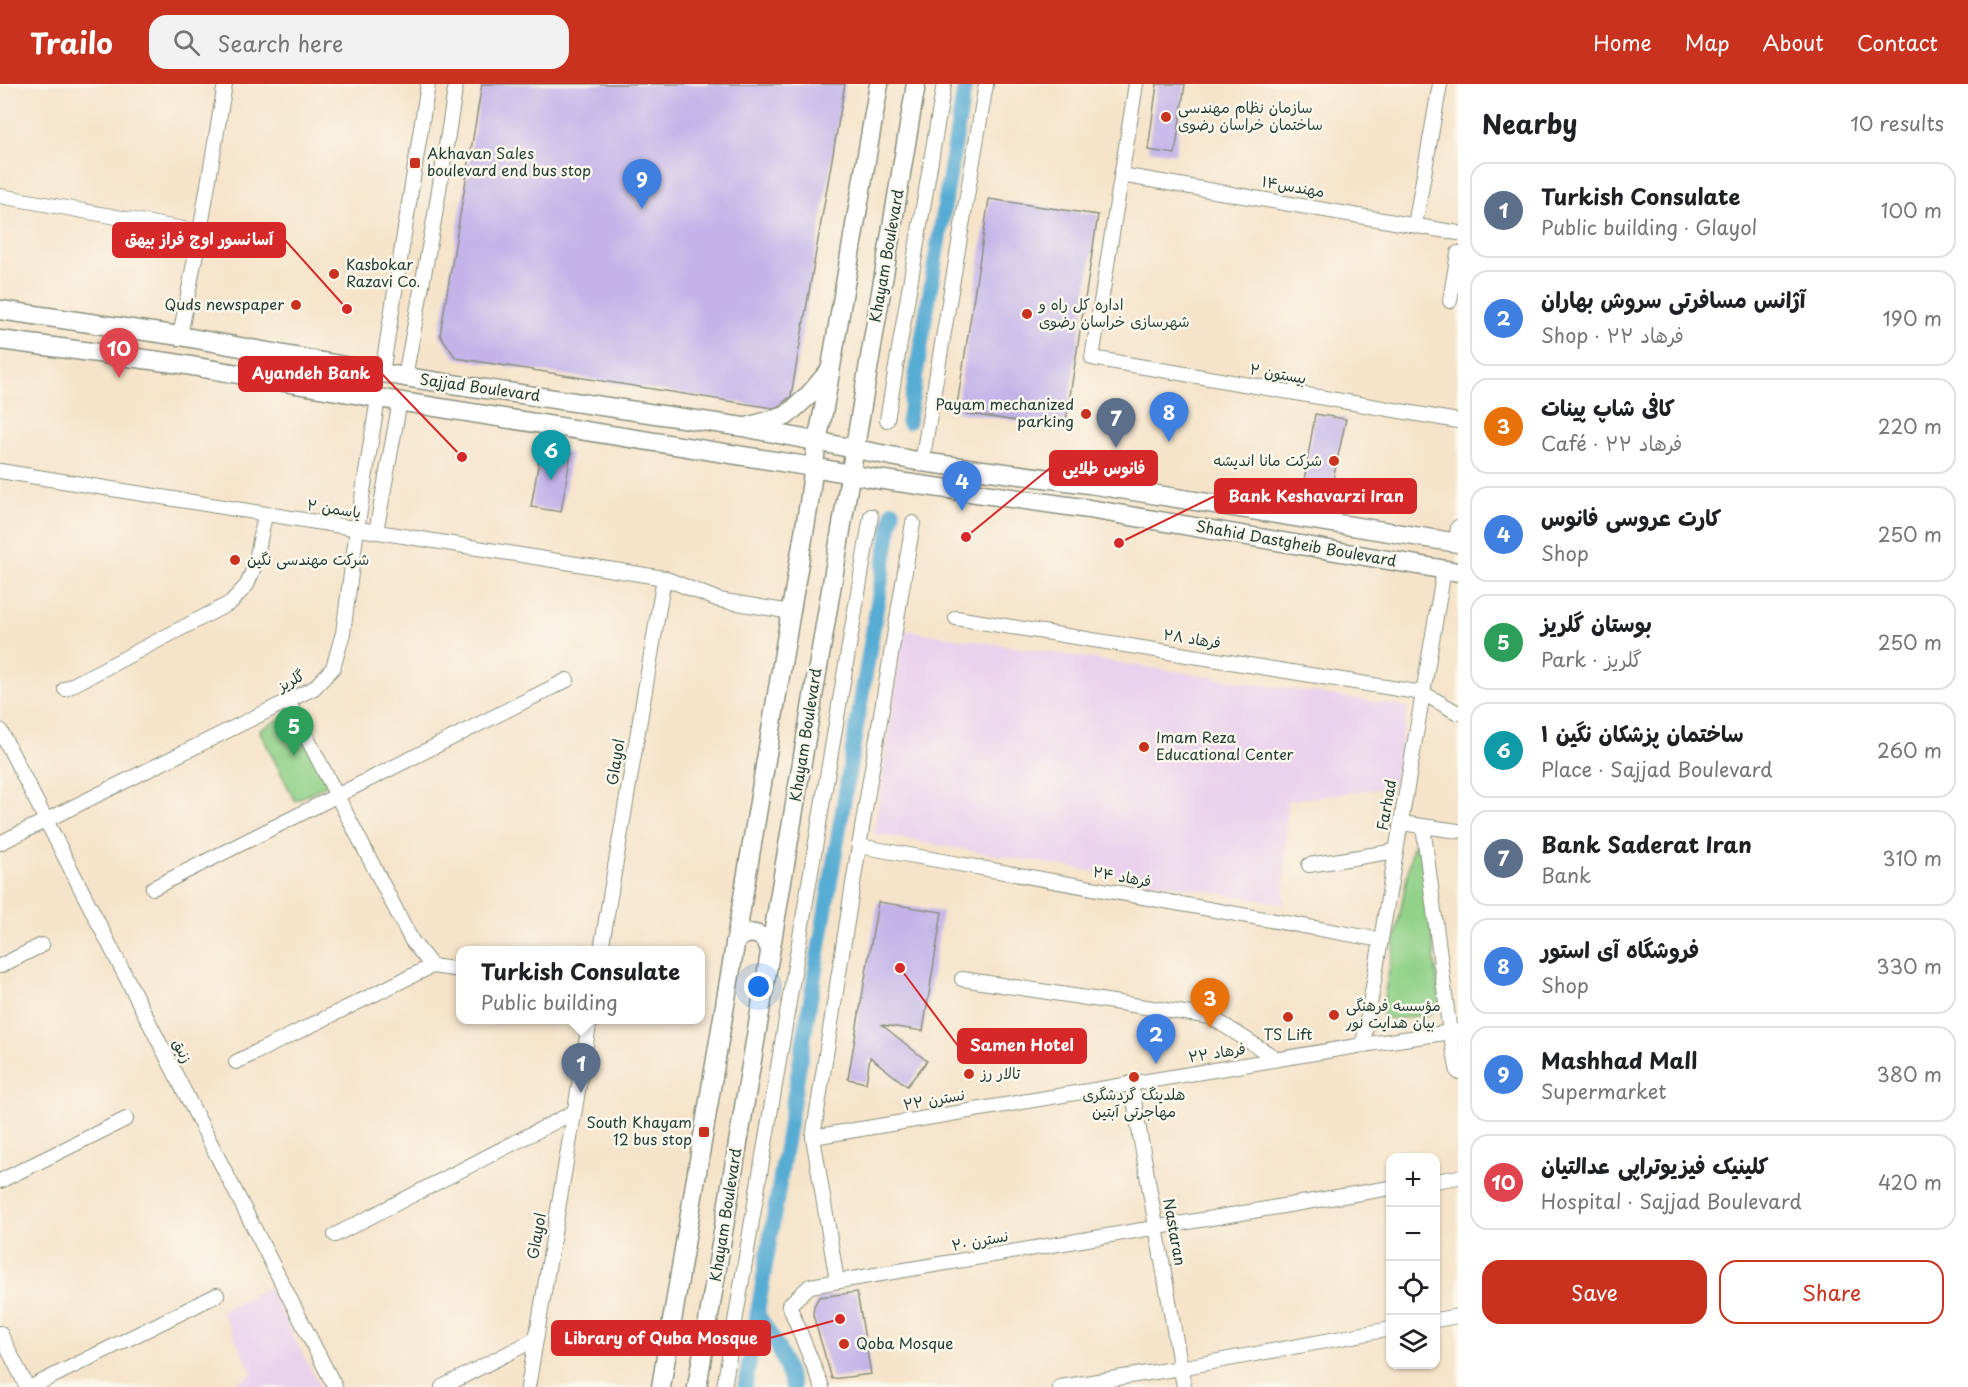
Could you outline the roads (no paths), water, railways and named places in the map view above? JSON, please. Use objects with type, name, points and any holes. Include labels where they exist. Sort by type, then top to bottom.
[{"type":"main road","points":[[661,1387],[817,441],[879,84]]},
{"type":"main road","name":"Khayam Boulevard","points":[[697,1387],[916,84]]},
{"type":"main road","name":"Sajjad Boulevard","points":[[0,310],[180,336],[405,377],[743,427],[854,448]]},
{"type":"main road","name":"Sajjad Boulevard","points":[[0,340],[174,363],[378,399],[813,467]]},
{"type":"main road","points":[[743,427],[786,416],[807,397],[831,368]]},
{"type":"main road","points":[[378,399],[382,373]]},
{"type":"main road","points":[[400,401],[405,377]]},
{"type":"main road","name":"Shahid Dastgheib Boulevard","points":[[854,448],[922,462],[1457,538]]},
{"type":"main road","name":"Shahid Dastgheib Boulevard","points":[[813,467],[1089,509],[1451,571]]},
{"type":"main road","points":[[735,942],[744,934],[755,933],[765,939],[770,950]]},
{"type":"street","points":[[180,336],[225,84]]},
{"type":"street","points":[[382,373],[428,84]]},
{"type":"street","points":[[405,377],[456,84]]},
{"type":"street","points":[[887,420],[944,84]]},
{"type":"street","points":[[922,462],[987,84]]},
{"type":"street","points":[[1122,175],[1136,84]]},
{"type":"street","points":[[1415,225],[1440,84]]},
{"type":"street","name":"مهندس۱۴","points":[[1122,175],[1458,232]]},
{"type":"street","name":"بیستون ۲","points":[[1122,175],[1092,358],[1458,422]]},
{"type":"street","points":[[0,196],[200,232]]},
{"type":"street","points":[[1450,301],[1458,253]]},
{"type":"street","name":"گلریز","points":[[0,843],[314,688],[333,668],[344,633],[357,529],[378,399]]},
{"type":"street","points":[[376,531],[400,401]]},
{"type":"street","name":"یاسمن ۲","points":[[0,471],[663,578],[719,600],[790,612]]},
{"type":"street","points":[[64,689],[230,603],[247,585],[255,566],[265,515]]},
{"type":"street","points":[[724,1387],[871,516]]},
{"type":"street","points":[[837,1281],[813,1137],[913,523]]},
{"type":"street","name":"Farhad","points":[[1363,1045],[1423,693],[1451,571]]},
{"type":"street","name":"Glayol","points":[[602,946],[663,578]]},
{"type":"street","name":"فرهاد ۲۸","points":[[956,618],[1423,693]]},
{"type":"street","points":[[153,888],[567,680]]},
{"type":"street","points":[[1423,693],[1458,713]]},
{"type":"street","points":[[288,701],[412,941],[432,966]]},
{"type":"street","name":"زنبق","points":[[0,730],[335,1387]]},
{"type":"street","points":[[1401,823],[1458,831]]},
{"type":"street","points":[[1423,826],[1458,1072]]},
{"type":"street","name":"فرهاد ۲۴","points":[[859,846],[1381,940]]},
{"type":"street","points":[[1309,865],[1396,851]]},
{"type":"street","points":[[0,966],[42,945]]},
{"type":"street","points":[[236,1062],[432,966],[456,969]]},
{"type":"street","points":[[962,979],[1211,1017],[1277,1059]]},
{"type":"street","name":"Glayol","points":[[528,1387],[589,1024]]},
{"type":"street","name":"فرهاد ۲۲","points":[[1131,1083],[1454,1032]]},
{"type":"street","name":"نسترن ۲۲","points":[[813,1137],[1131,1083]]},
{"type":"street","name":"Nastaran","points":[[1131,1083],[1184,1387]]},
{"type":"street","points":[[335,1235],[574,1112]]},
{"type":"street","points":[[0,1181],[126,1119]]},
{"type":"street","points":[[1440,1180],[1458,1177]]},
{"type":"street","name":"نسترن ۲۰","points":[[822,1387],[789,1305],[810,1286],[1386,1189]]},
{"type":"street","points":[[0,1333],[29,1387],[217,1295]]},
{"type":"street","points":[[1440,1319],[1458,1316]]},
{"type":"street","points":[[1060,1387],[1180,1368],[1386,1330]]},
{"type":"street","points":[[441,1387],[536,1339]]},
{"type":"waterway","points":[[908,422],[965,84]]},
{"type":"waterway","points":[[745,1387],[893,511]]},
{"type":"waterway","points":[[757,1313],[778,1347],[793,1387]]},
{"type":"place","name":"سازمان نظام مهندسی ساختمان خراسان رضوی","points":[[1166,117]]},
{"type":"place","name":"Akhavan Sales boulevard end bus stop","points":[[415,163]]},
{"type":"place","name":"Mashhad Mall","points":[[642,209]]},
{"type":"place","name":"Kasbokar Razavi Co.","points":[[334,274]]},
{"type":"place","name":"Quds newspaper","points":[[296,305]]},
{"type":"place","name":"آسانسور اوج فراز بیهق","points":[[347,309]]},
{"type":"place","name":"اداره کل راه و شهرسازی خراسان رضوی","points":[[1027,314]]},
{"type":"place","name":"کلینیک فیزیوتراپی عدالتیان","points":[[119,378]]},
{"type":"place","name":"Payam mechanized parking","points":[[1086,414]]},
{"type":"place","name":"فروشگاه آی استور","points":[[1169,442]]},
{"type":"place","name":"Bank Saderat Iran","points":[[1116,448]]},
{"type":"place","name":"Ayandeh Bank","points":[[462,457]]},
{"type":"place","name":"شرکت مانا اندیشه","points":[[1334,461]]},
{"type":"place","name":"ساختمان پزشکان نگین ۱","points":[[551,480]]},
{"type":"place","name":"کارت عروسی فانوس","points":[[962,511]]},
{"type":"place","name":"فانوس طلایی","points":[[966,537]]},
{"type":"place","name":"Bank Keshavarzi Iran","points":[[1119,543]]},
{"type":"place","name":"شرکت مهندسی نگین","points":[[235,560]]},
{"type":"place","name":"Imam Reza Educational Center","points":[[1144,747]]},
{"type":"place","name":"بوستان گلریز","points":[[294,756]]},
{"type":"place","name":"Samen Hotel","points":[[900,968]]},
{"type":"place","name":"مؤسسه فرهنگی بیان هدایت نور","points":[[1334,1015]]},
{"type":"place","name":"TS Lift","points":[[1288,1017]]},
{"type":"place","name":"کافی شاپ پینات","points":[[1210,1028]]},
{"type":"place","name":"آژانس مسافرتی سروش بهاران","points":[[1156,1064]]},
{"type":"place","name":"تالار رز","points":[[969,1074]]},
{"type":"place","name":"هلدینگ گردشگری مهاجرتی آبتین","points":[[1134,1077]]},
{"type":"place","name":"Turkish Consulate","points":[[581,1093]]},
{"type":"place","name":"South Khayam 12 bus stop","points":[[704,1132]]},
{"type":"place","name":"Library of Quba Mosque","points":[[840,1319]]},
{"type":"place","name":"Qoba Mosque","points":[[844,1344]]}]
